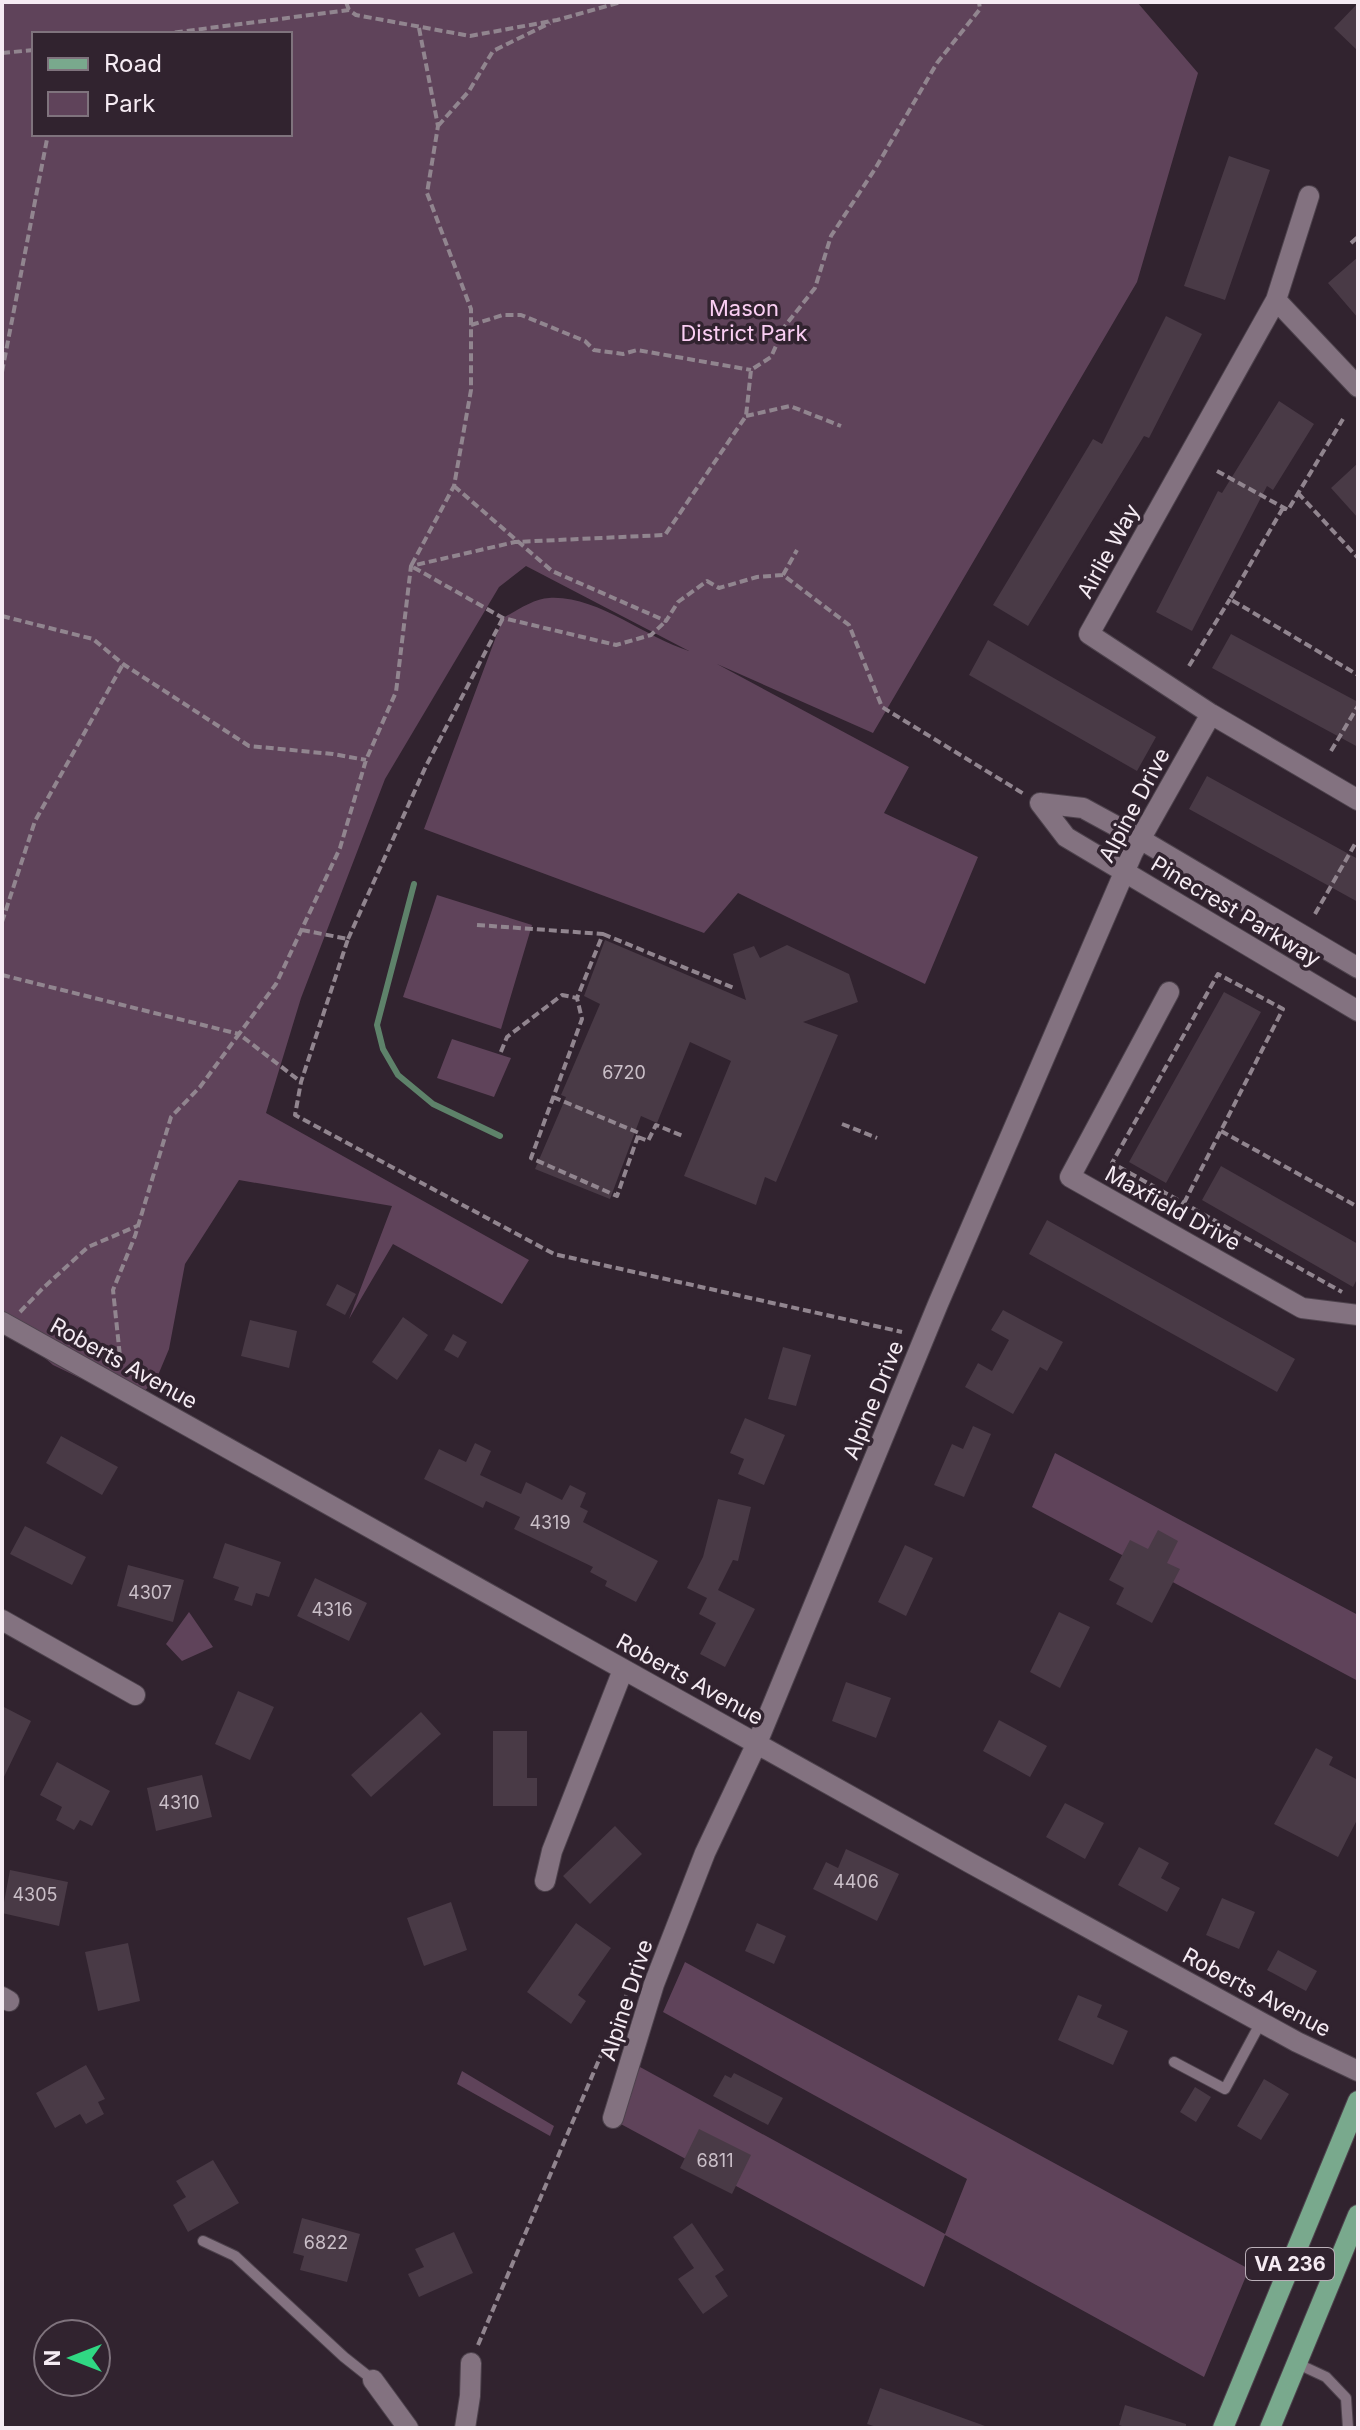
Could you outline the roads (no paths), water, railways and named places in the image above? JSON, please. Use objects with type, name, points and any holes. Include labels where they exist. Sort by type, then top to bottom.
[{"type":"main road","name":"VA 236","points":[[1223,2428],[1358,2101]]},
{"type":"main road","name":"VA 236","points":[[1270,2428],[1358,2215]]},
{"type":"street","points":[[1309,196],[1276,300],[1358,387]]},
{"type":"street","name":"Airlie Way","points":[[1276,300],[1089,634],[1211,714],[1358,800]]},
{"type":"street","name":"Alpine Drive","points":[[613,2118],[659,1970],[705,1853],[757,1743],[932,1317],[1124,873],[1211,714]]},
{"type":"street","name":"Pinecrest Parkway","points":[[1358,968],[1083,808],[1040,803],[1066,837],[1358,1011]]},
{"type":"street","name":"Maxfield Drive","points":[[1169,992],[1070,1177],[1302,1308],[1358,1315]]},
{"type":"street","name":"Roberts Avenue","points":[[5,1324],[623,1670],[1261,2022],[1358,2071]]},
{"type":"street","points":[[2,1620],[135,1695]]},
{"type":"street","points":[[545,1881],[558,1837],[623,1670]]},
{"type":"street","points":[[465,2428],[471,2363]]},
{"type":"street","points":[[373,2380],[408,2428]]},
{"type":"lane","points":[[1174,2062],[1225,2089],[1261,2022]]},
{"type":"lane","points":[[203,2241],[235,2256],[373,2380]]},
{"type":"lane","points":[[1296,2363],[1326,2377],[1346,2398],[1348,2428]]},
{"type":"waterway","points":[[414,884],[377,1025],[383,1049],[398,1075],[433,1104],[500,1136]]},
{"type":"park label","name":"Mason District Park","points":[[744,320]]}]
